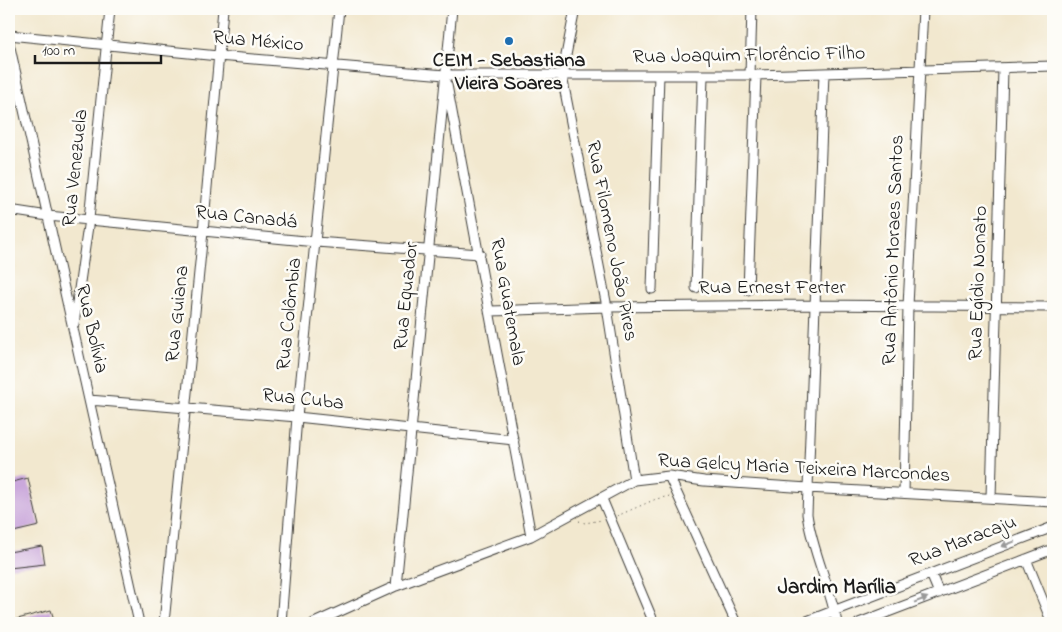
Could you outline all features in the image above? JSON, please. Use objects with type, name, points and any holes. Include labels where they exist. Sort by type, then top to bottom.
[{"type":"street","name":"Rua Venezuela","points":[[73,330],[89,219],[110,9]]},
{"type":"street","name":"Rua Guiana","points":[[164,623],[223,9]]},
{"type":"street","name":"Rua Colômbia","points":[[281,623],[297,417],[339,9]]},
{"type":"street","name":"Rua Equador","points":[[396,586],[452,9]]},
{"type":"street","name":"Rua Filomeno João Pires","points":[[575,9],[562,76],[607,307],[634,480]]},
{"type":"street","points":[[748,290],[753,75],[752,9]]},
{"type":"street","name":"Rua Antônio Moraes Santos","points":[[904,493],[908,306],[923,9]]},
{"type":"street","name":"Rua México","points":[[9,35],[218,56],[445,75]]},
{"type":"street","name":"Rua Bolívia","points":[[9,43],[139,623]]},
{"type":"street","name":"Rua Joaquim Florêncio Filho","points":[[445,75],[703,76],[1004,69],[1053,66]]},
{"type":"street","name":"Rua Egídio Nonato","points":[[990,498],[1004,69]]},
{"type":"street","points":[[824,73],[806,514],[830,589],[837,623]]},
{"type":"street","name":"Rua Guatemala","points":[[445,75],[491,311],[531,536]]},
{"type":"street","points":[[652,289],[659,76]]},
{"type":"street","points":[[696,288],[703,76]]},
{"type":"street","name":"Rua Canadá","points":[[9,210],[48,216],[203,232],[316,242],[429,248],[480,254]]},
{"type":"street","name":"Rua Ernest Ferter","points":[[491,311],[607,307],[815,305],[1053,307]]},
{"type":"street","name":"Rua Cuba","points":[[89,400],[297,417],[514,440]]},
{"type":"street","points":[[669,476],[736,623]]},
{"type":"street","name":"Rua Gelcy Maria Teixeira Marcondes","points":[[314,623],[396,586],[531,536],[634,480],[669,476],[704,481],[1053,502]]},
{"type":"street","points":[[602,499],[654,623]]},
{"type":"street","name":"Rua Maracaju","points":[[802,623],[1053,527]]},
{"type":"street","name":"Rua Maracaju","points":[[859,623],[1053,549]]},
{"type":"street","points":[[1026,560],[1052,623]]},
{"type":"street","points":[[931,574],[939,593]]},
{"type":"path","points":[[565,518],[585,523],[610,519],[656,499],[678,494]]},
{"type":"building","points":[[28,478],[39,526],[9,533],[9,483]]},
{"type":"building","points":[[42,546],[45,564],[9,568],[9,552]]},
{"type":"building","points":[[51,610],[55,623],[10,623],[10,621]]},
{"type":"place","name":"CEIM - Sebastiana Vieira Soares","points":[[509,41]]},
{"type":"district","name":"Jardim Marília","points":[[837,588]]}]
